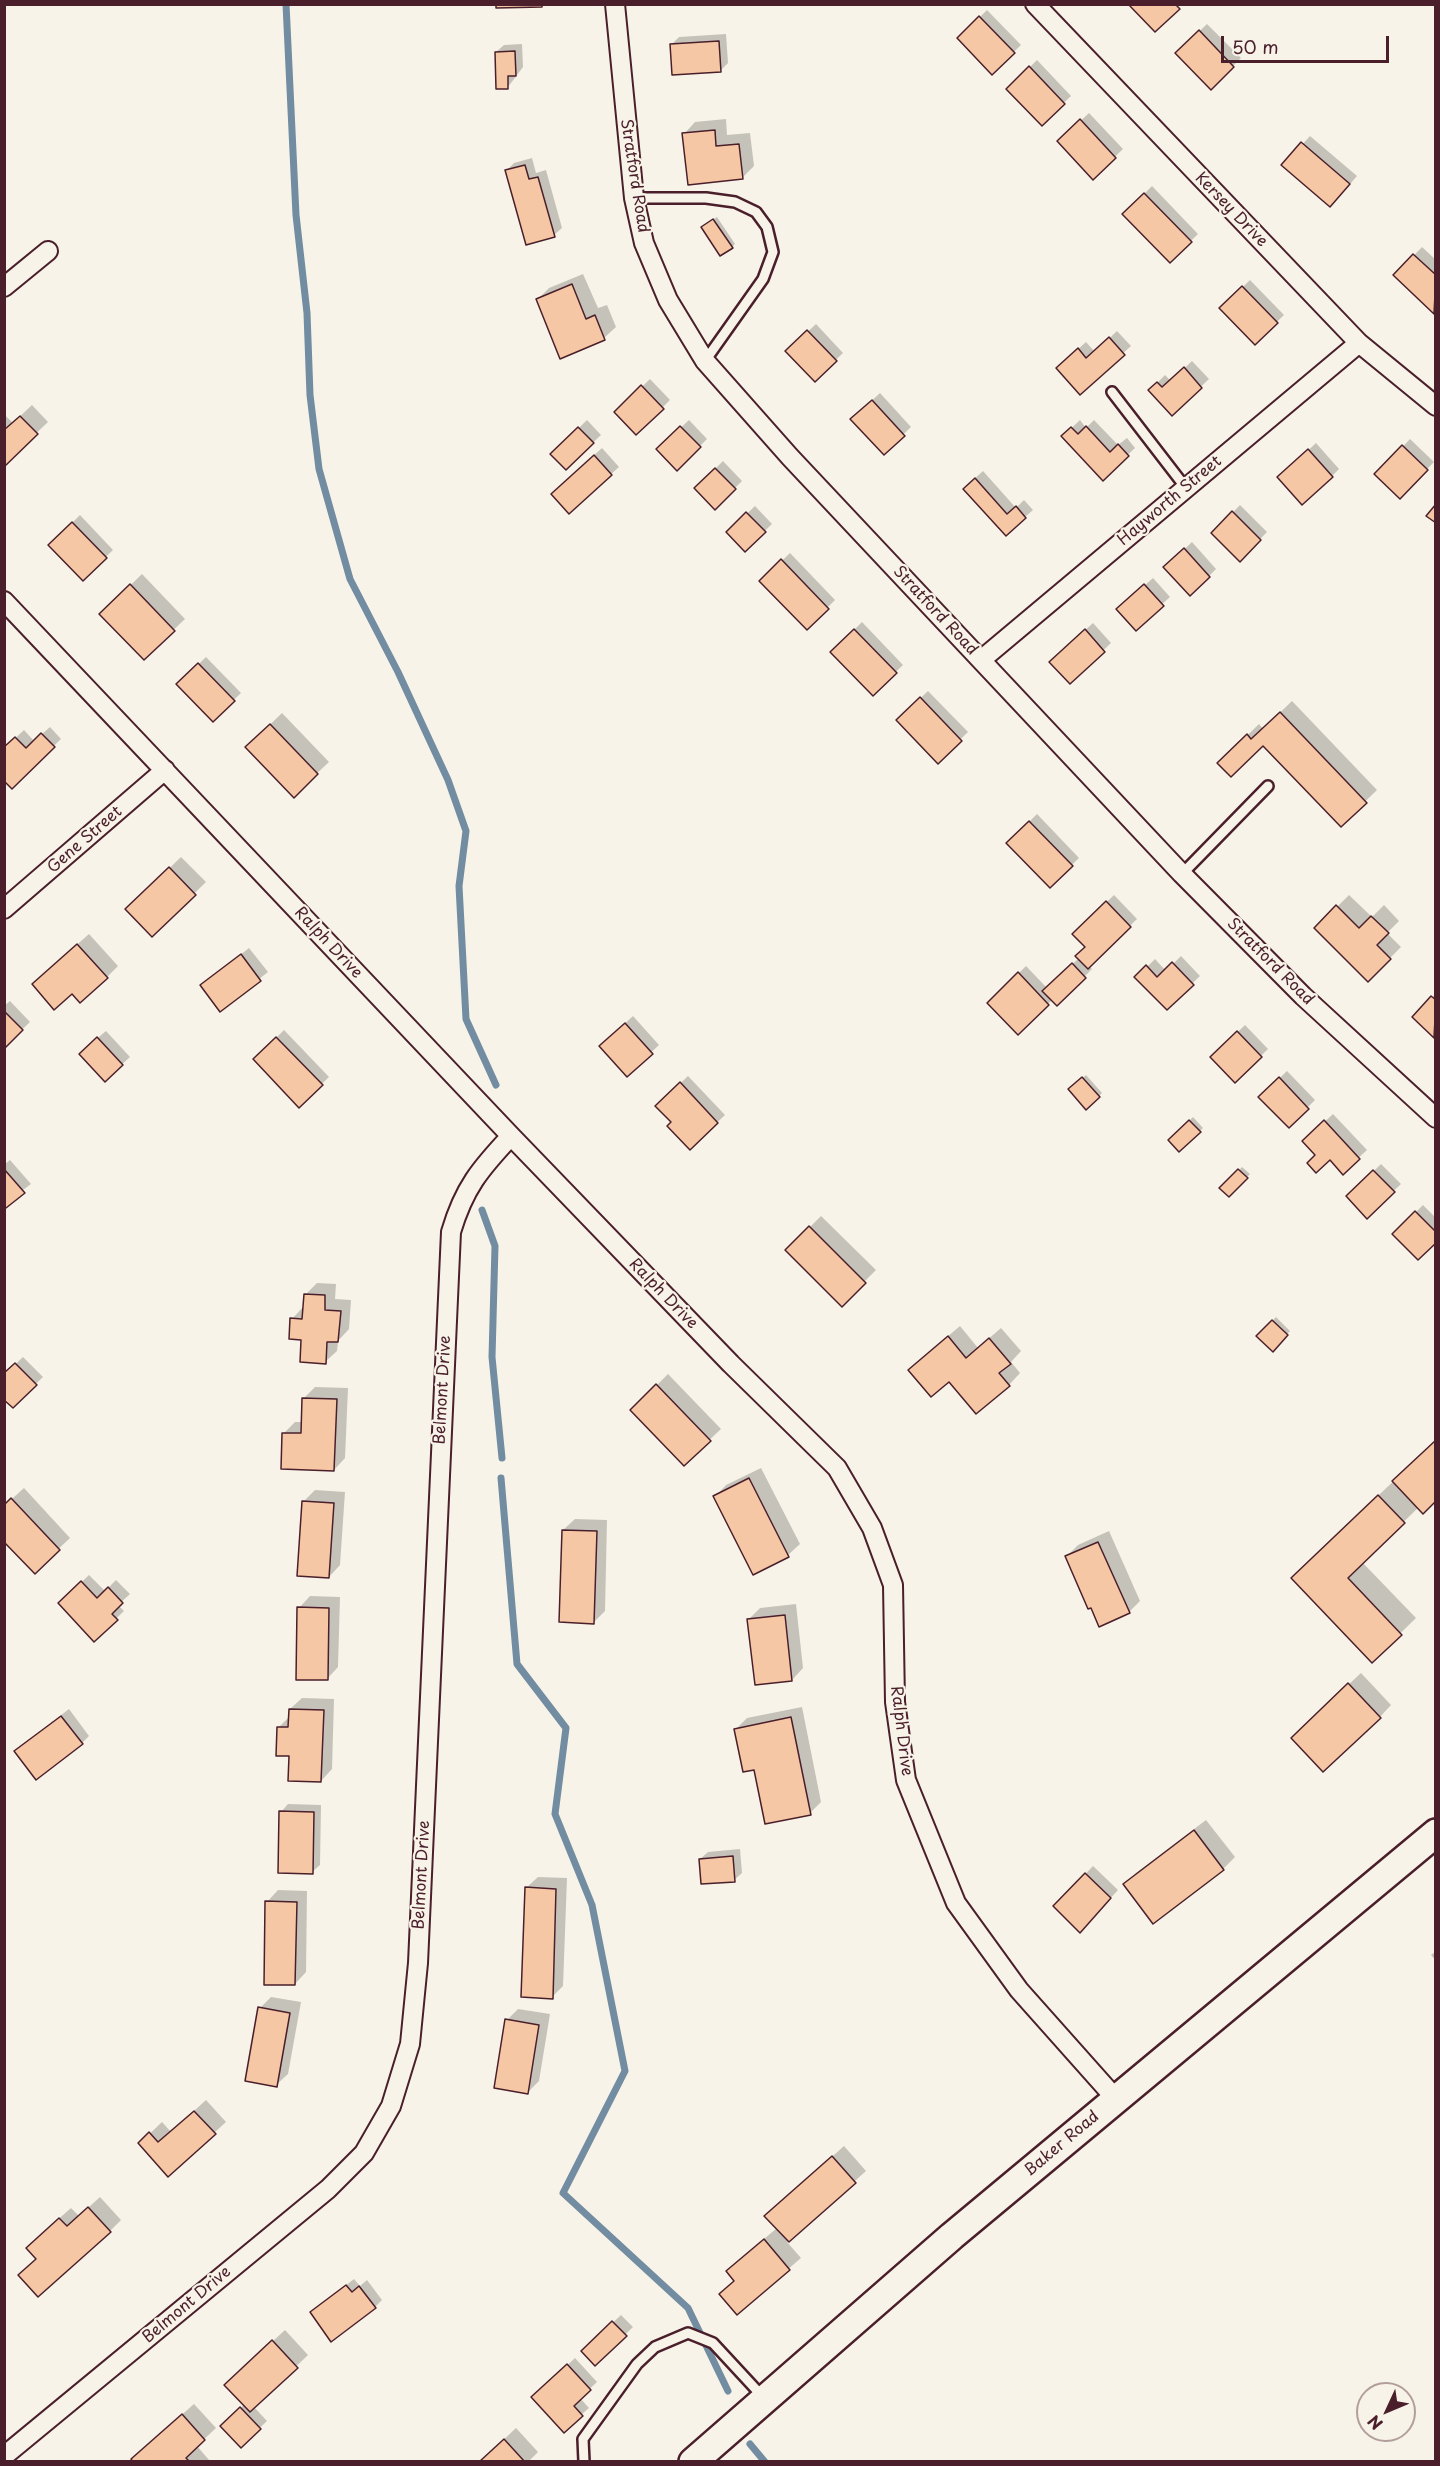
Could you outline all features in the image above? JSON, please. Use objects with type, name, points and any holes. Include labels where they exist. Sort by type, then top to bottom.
[{"type":"street","name":"Stratford Road","points":[[615,4],[634,198],[644,243],[668,300],[717,378],[1182,874],[1303,996],[1436,1118]]},
{"type":"street","name":"Kersey Drive","points":[[1035,4],[1359,343],[1436,406]]},
{"type":"street","points":[[4,287],[48,251]]},
{"type":"street","name":"Hayworth Street","points":[[981,660],[1359,343]]},
{"type":"street","name":"Ralph Drive","points":[[4,601],[731,1365],[837,1468],[872,1528],[893,1585],[895,1702],[906,1780],[956,1903],[1018,1990],[1116,2099]]},
{"type":"street","name":"Gene Street","points":[[4,909],[165,770]]},
{"type":"street","name":"Belmont Drive","points":[[4,2456],[328,2189],[364,2153],[391,2106],[410,2043],[418,1963],[451,1232],[460,1203],[475,1177],[511,1136]]},
{"type":"street","name":"Baker Road","points":[[693,2462],[952,2236],[1436,1833]]},
{"type":"lane","points":[[634,198],[706,198],[735,202],[756,212],[766,227],[773,252],[763,279],[753,297],[705,361]]},
{"type":"lane","points":[[1112,392],[1185,488]]},
{"type":"lane","points":[[1182,874],[1268,786]]},
{"type":"lane","points":[[584,2462],[583,2439],[637,2364],[655,2347],[688,2333],[713,2343],[765,2400]]},
{"type":"building","points":[[496,4],[542,4],[542,7],[496,8]]},
{"type":"building","points":[[1128,4],[1175,4],[1180,9],[1155,32]]},
{"type":"building","points":[[979,16],[1015,53],[992,75],[957,38]]},
{"type":"building","points":[[1199,30],[1234,67],[1211,90],[1175,53]]},
{"type":"building","points":[[719,41],[721,72],[672,75],[670,44]]},
{"type":"building","points":[[515,51],[516,76],[508,76],[508,89],[496,89],[495,52]]},
{"type":"building","points":[[1029,66],[1065,104],[1042,126],[1006,89]]},
{"type":"building","points":[[1080,119],[1116,158],[1093,180],[1057,141]]},
{"type":"building","points":[[715,130],[716,146],[739,144],[743,179],[688,185],[682,133]]},
{"type":"building","points":[[1301,142],[1350,184],[1330,207],[1281,165]]},
{"type":"building","points":[[525,165],[529,179],[538,177],[555,237],[526,245],[505,170]]},
{"type":"building","points":[[1144,193],[1192,242],[1170,263],[1122,214]]},
{"type":"building","points":[[713,219],[733,248],[720,256],[701,227]]},
{"type":"building","points":[[1413,254],[1436,275],[1434,314],[1393,275]]},
{"type":"building","points":[[572,284],[586,319],[595,315],[605,340],[560,359],[536,299]]},
{"type":"building","points":[[1242,286],[1278,323],[1255,345],[1219,308]]},
{"type":"building","points":[[807,330],[837,361],[815,382],[785,351]]},
{"type":"building","points":[[1109,337],[1125,355],[1080,395],[1056,368],[1078,348],[1086,358]]},
{"type":"building","points":[[1184,367],[1202,388],[1172,416],[1148,390],[1157,382],[1162,387]]},
{"type":"building","points":[[641,385],[664,409],[636,435],[614,412]]},
{"type":"building","points":[[872,400],[905,436],[884,455],[850,419]]},
{"type":"building","points":[[20,416],[38,434],[4,467],[4,430]]},
{"type":"building","points":[[680,426],[701,447],[677,471],[656,449]]},
{"type":"building","points":[[1086,426],[1110,452],[1118,444],[1129,456],[1103,481],[1061,436],[1071,427],[1078,434]]},
{"type":"building","points":[[578,427],[594,443],[566,470],[550,454]]},
{"type":"building","points":[[1402,445],[1428,470],[1400,499],[1374,474]]},
{"type":"building","points":[[1308,449],[1333,477],[1302,505],[1277,477]]},
{"type":"building","points":[[594,455],[612,475],[569,514],[551,494]]},
{"type":"building","points":[[715,468],[736,489],[715,510],[694,488]]},
{"type":"building","points":[[975,478],[1007,514],[1016,506],[1026,518],[1006,536],[963,489]]},
{"type":"building","points":[[1436,504],[1436,523],[1426,516]]},
{"type":"building","points":[[1232,511],[1261,540],[1240,562],[1211,533]]},
{"type":"building","points":[[746,512],[766,532],[745,552],[726,532]]},
{"type":"building","points":[[72,522],[107,558],[83,581],[48,545]]},
{"type":"building","points":[[1184,548],[1210,577],[1190,596],[1163,567]]},
{"type":"building","points":[[781,559],[829,609],[807,630],[759,581]]},
{"type":"building","points":[[130,584],[175,631],[144,660],[99,614]]},
{"type":"building","points":[[1144,584],[1164,606],[1136,631],[1116,609]]},
{"type":"building","points":[[854,629],[897,673],[873,696],[830,652]]},
{"type":"building","points":[[1085,629],[1105,652],[1070,684],[1049,662]]},
{"type":"building","points":[[198,663],[235,701],[213,722],[176,684]]},
{"type":"building","points":[[920,697],[962,741],[938,764],[896,720]]},
{"type":"building","points":[[1280,712],[1367,803],[1341,827],[1263,746],[1231,777],[1217,763],[1247,734],[1251,739]]},
{"type":"building","points":[[270,724],[318,774],[294,798],[245,747]]},
{"type":"building","points":[[41,733],[55,747],[12,789],[4,781],[4,747],[15,737],[26,748]]},
{"type":"building","points":[[1029,821],[1073,866],[1050,888],[1006,843]]},
{"type":"building","points":[[169,867],[196,895],[152,937],[125,909]]},
{"type":"building","points":[[1106,901],[1131,927],[1088,969],[1075,956],[1085,947],[1072,934]]},
{"type":"building","points":[[1336,905],[1359,928],[1371,916],[1389,933],[1377,945],[1391,959],[1368,982],[1314,928]]},
{"type":"building","points":[[77,944],[108,978],[80,1003],[72,994],[54,1010],[32,984]]},
{"type":"building","points":[[241,954],[261,981],[220,1012],[200,985]]},
{"type":"building","points":[[1172,962],[1194,985],[1167,1010],[1134,977],[1146,965],[1157,977]]},
{"type":"building","points":[[1072,963],[1086,978],[1057,1006],[1042,991]]},
{"type":"building","points":[[1018,972],[1049,1005],[1018,1035],[987,1003]]},
{"type":"building","points":[[1431,996],[1436,1000],[1434,1038],[1412,1017]]},
{"type":"building","points":[[4,1011],[23,1030],[4,1049]]},
{"type":"building","points":[[625,1023],[653,1054],[627,1077],[599,1046]]},
{"type":"building","points":[[1237,1031],[1262,1057],[1235,1083],[1210,1057]]},
{"type":"building","points":[[97,1037],[123,1065],[105,1082],[79,1054]]},
{"type":"building","points":[[276,1037],[323,1085],[299,1108],[253,1059]]},
{"type":"building","points":[[1082,1077],[1100,1097],[1086,1110],[1068,1089]]},
{"type":"building","points":[[1279,1077],[1309,1109],[1289,1128],[1258,1097]]},
{"type":"building","points":[[680,1082],[718,1123],[690,1150],[667,1126],[671,1122],[655,1106]]},
{"type":"building","points":[[1189,1120],[1201,1132],[1179,1152],[1168,1140]]},
{"type":"building","points":[[1324,1120],[1360,1159],[1343,1175],[1330,1160],[1316,1173],[1307,1163],[1315,1155],[1302,1141]]},
{"type":"building","points":[[4,1169],[25,1193],[6,1208],[4,1207]]},
{"type":"building","points":[[1238,1169],[1248,1178],[1229,1197],[1219,1188]]},
{"type":"building","points":[[1373,1170],[1395,1192],[1367,1219],[1346,1196]]},
{"type":"building","points":[[1415,1211],[1436,1232],[1436,1243],[1418,1260],[1392,1234]]},
{"type":"building","points":[[809,1226],[866,1283],[842,1307],[785,1250]]},
{"type":"building","points":[[304,1294],[325,1295],[325,1310],[341,1311],[338,1342],[327,1342],[326,1364],[300,1362],[301,1340],[289,1339],[290,1318],[302,1319]]},
{"type":"building","points":[[1272,1320],[1288,1335],[1273,1352],[1256,1336]]},
{"type":"building","points":[[948,1336],[966,1358],[989,1338],[1011,1364],[999,1373],[1010,1386],[976,1414],[949,1382],[931,1397],[908,1370]]},
{"type":"building","points":[[15,1363],[37,1385],[13,1408],[4,1400],[4,1373]]},
{"type":"building","points":[[656,1384],[711,1441],[684,1466],[630,1410]]},
{"type":"building","points":[[302,1398],[337,1399],[334,1471],[281,1469],[282,1433],[301,1433]]},
{"type":"building","points":[[1436,1440],[1436,1501],[1423,1514],[1392,1481]]},
{"type":"building","points":[[749,1478],[789,1557],[753,1575],[713,1496]]},
{"type":"building","points":[[1378,1495],[1405,1523],[1348,1578],[1402,1635],[1372,1663],[1291,1578]]},
{"type":"building","points":[[11,1498],[60,1550],[35,1574],[4,1542],[4,1505]]},
{"type":"building","points":[[302,1501],[334,1503],[329,1578],[297,1576]]},
{"type":"building","points":[[562,1530],[597,1531],[594,1624],[559,1622]]},
{"type":"building","points":[[1098,1542],[1130,1613],[1099,1627],[1091,1608],[1088,1609],[1065,1556]]},
{"type":"building","points":[[81,1581],[97,1598],[108,1587],[123,1603],[112,1614],[118,1620],[94,1642],[58,1603]]},
{"type":"building","points":[[297,1607],[329,1608],[328,1680],[296,1680]]},
{"type":"building","points":[[785,1615],[792,1681],[755,1685],[747,1619]]},
{"type":"building","points":[[1348,1683],[1381,1718],[1323,1772],[1291,1738]]},
{"type":"building","points":[[289,1709],[324,1710],[321,1782],[288,1781],[289,1756],[276,1756],[277,1727],[288,1727]]},
{"type":"building","points":[[61,1716],[83,1744],[36,1780],[14,1751]]},
{"type":"building","points":[[791,1717],[811,1815],[765,1824],[754,1770],[743,1772],[734,1729]]},
{"type":"building","points":[[279,1811],[314,1812],[313,1874],[278,1873]]},
{"type":"building","points":[[1194,1830],[1224,1870],[1153,1924],[1123,1884]]},
{"type":"building","points":[[733,1856],[735,1882],[701,1884],[699,1859]]},
{"type":"building","points":[[1085,1873],[1111,1898],[1080,1933],[1053,1906]]},
{"type":"building","points":[[525,1887],[556,1889],[553,1999],[521,1997]]},
{"type":"building","points":[[265,1901],[297,1902],[295,1985],[264,1985]]},
{"type":"building","points":[[258,2007],[290,2013],[277,2087],[245,2081]]},
{"type":"building","points":[[505,2019],[539,2025],[528,2094],[494,2088]]},
{"type":"building","points":[[194,2111],[216,2134],[168,2177],[138,2143],[149,2132],[158,2142]]},
{"type":"building","points":[[832,2156],[856,2183],[789,2242],[764,2216]]},
{"type":"building","points":[[88,2207],[111,2232],[38,2297],[18,2275],[36,2259],[26,2248],[59,2218],[67,2226]]},
{"type":"building","points":[[764,2239],[790,2270],[737,2315],[719,2294],[734,2281],[726,2271]]},
{"type":"building","points":[[346,2285],[352,2292],[359,2286],[376,2308],[331,2342],[310,2312]]},
{"type":"building","points":[[612,2321],[627,2336],[595,2366],[581,2351]]},
{"type":"building","points":[[272,2340],[298,2368],[250,2412],[224,2385]]},
{"type":"building","points":[[567,2364],[591,2390],[574,2406],[583,2416],[564,2433],[531,2397]]},
{"type":"building","points":[[240,2407],[261,2429],[241,2448],[220,2426]]},
{"type":"building","points":[[182,2414],[205,2440],[186,2458],[190,2462],[133,2462],[131,2459]]},
{"type":"building","points":[[504,2439],[525,2462],[479,2462]]},
{"type":"waterway","points":[[286,4],[296,215],[307,313],[310,395],[319,469],[350,579],[398,672],[448,780],[466,831],[459,886],[466,1019],[496,1085]]},
{"type":"waterway","points":[[482,1210],[495,1246],[492,1357],[502,1458]]},
{"type":"waterway","points":[[501,1478],[517,1664],[566,1728],[555,1814],[592,1905],[625,2071],[563,2193],[688,2308],[728,2391]]},
{"type":"waterway","points":[[750,2444],[765,2462]]}]
